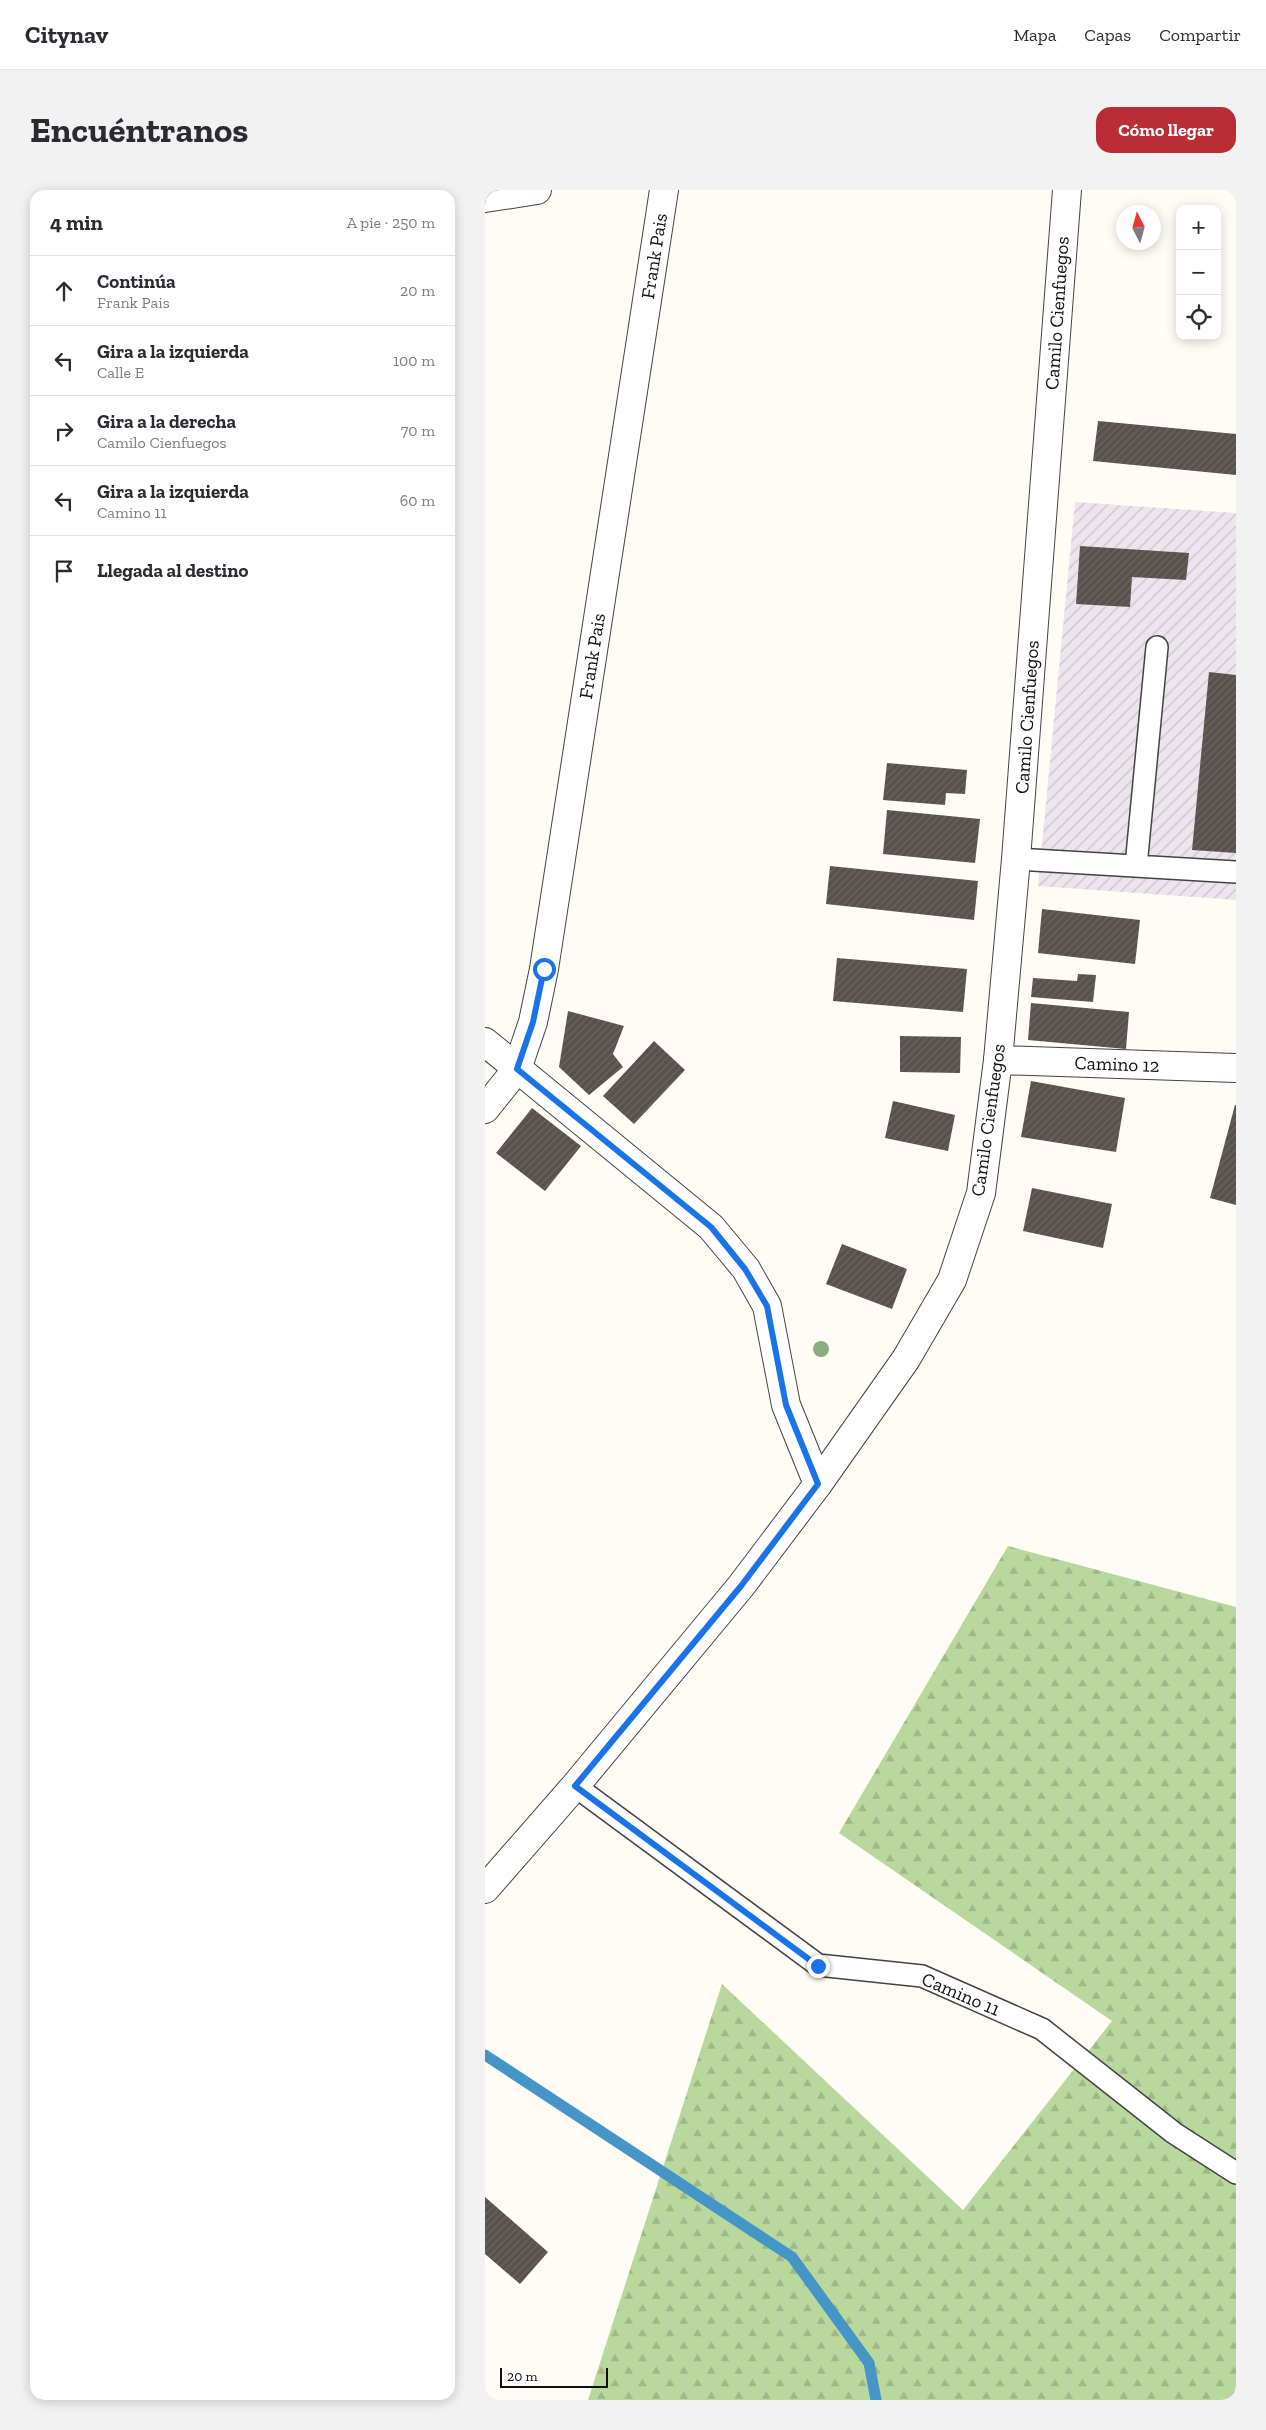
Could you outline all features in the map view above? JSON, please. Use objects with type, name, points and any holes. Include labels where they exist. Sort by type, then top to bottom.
[{"type":"street","points":[[485,198],[537,190]]},
{"type":"street","name":"Frank Pais","points":[[485,1109],[517,1069],[533,1022],[544,969],[664,190]]},
{"type":"street","name":"Camilo Cienfuegos","points":[[485,1889],[575,1786],[741,1586],[818,1484],[906,1359],[951,1280],[981,1193],[998,1060],[1016,859],[1067,190]]},
{"type":"street","points":[[485,1042],[711,1227],[745,1269],[767,1306],[786,1405],[818,1484]]},
{"type":"street","name":"Camino 12","points":[[998,1060],[1236,1068]]},
{"type":"lane","points":[[1137,866],[1157,646]]},
{"type":"lane","points":[[1016,859],[1236,872]]},
{"type":"lane","name":"Camino 11","points":[[575,1786],[818,1966],[922,1976],[1042,2029],[1174,2132],[1236,2173]]},
{"type":"shaded area","points":[[1075,502],[1236,513],[1236,900],[1038,886]]},
{"type":"green space","points":[[1008,1546],[1236,1607],[1236,2400],[588,2400],[722,1984],[963,2210],[1112,2021],[839,1833]]},
{"type":"building","points":[[1098,421],[1236,434],[1236,475],[1093,461]]},
{"type":"building","points":[[1080,546],[1189,553],[1186,580],[1132,577],[1130,607],[1076,604]]},
{"type":"building","points":[[1209,672],[1236,675],[1236,853],[1192,850]]},
{"type":"building","points":[[887,763],[967,770],[965,794],[946,793],[945,805],[883,800]]},
{"type":"building","points":[[887,810],[980,819],[975,863],[883,854]]},
{"type":"building","points":[[830,866],[978,881],[974,920],[826,904]]},
{"type":"building","points":[[1042,909],[1140,920],[1135,964],[1038,953]]},
{"type":"building","points":[[837,958],[967,969],[963,1012],[833,1001]]},
{"type":"building","points":[[1078,974],[1096,975],[1093,1002],[1031,997],[1033,978],[1077,981]]},
{"type":"building","points":[[1031,1003],[1129,1012],[1126,1049],[1028,1040]]},
{"type":"building","points":[[568,1011],[624,1026],[613,1054],[623,1067],[589,1095],[559,1067]]},
{"type":"building","points":[[900,1036],[961,1037],[960,1073],[900,1072]]},
{"type":"building","points":[[654,1041],[685,1070],[634,1124],[603,1096]]},
{"type":"building","points":[[1031,1081],[1125,1098],[1116,1152],[1021,1137]]},
{"type":"building","points":[[893,1101],[955,1115],[948,1151],[885,1138]]},
{"type":"building","points":[[1236,1105],[1236,1205],[1210,1198]]},
{"type":"building","points":[[532,1108],[581,1146],[545,1191],[496,1153]]},
{"type":"building","points":[[1032,1188],[1112,1204],[1103,1248],[1023,1231]]},
{"type":"building","points":[[842,1244],[907,1269],[892,1309],[826,1284]]},
{"type":"building","points":[[485,2197],[548,2252],[520,2284],[485,2254]]},
{"type":"waterway","points":[[485,2055],[792,2257],[869,2363],[876,2400]]},
{"type":"route","points":[[544,969],[533,1022],[517,1069],[711,1227],[745,1269],[767,1306],[786,1405],[818,1484],[741,1586],[575,1786],[818,1966]]}]
